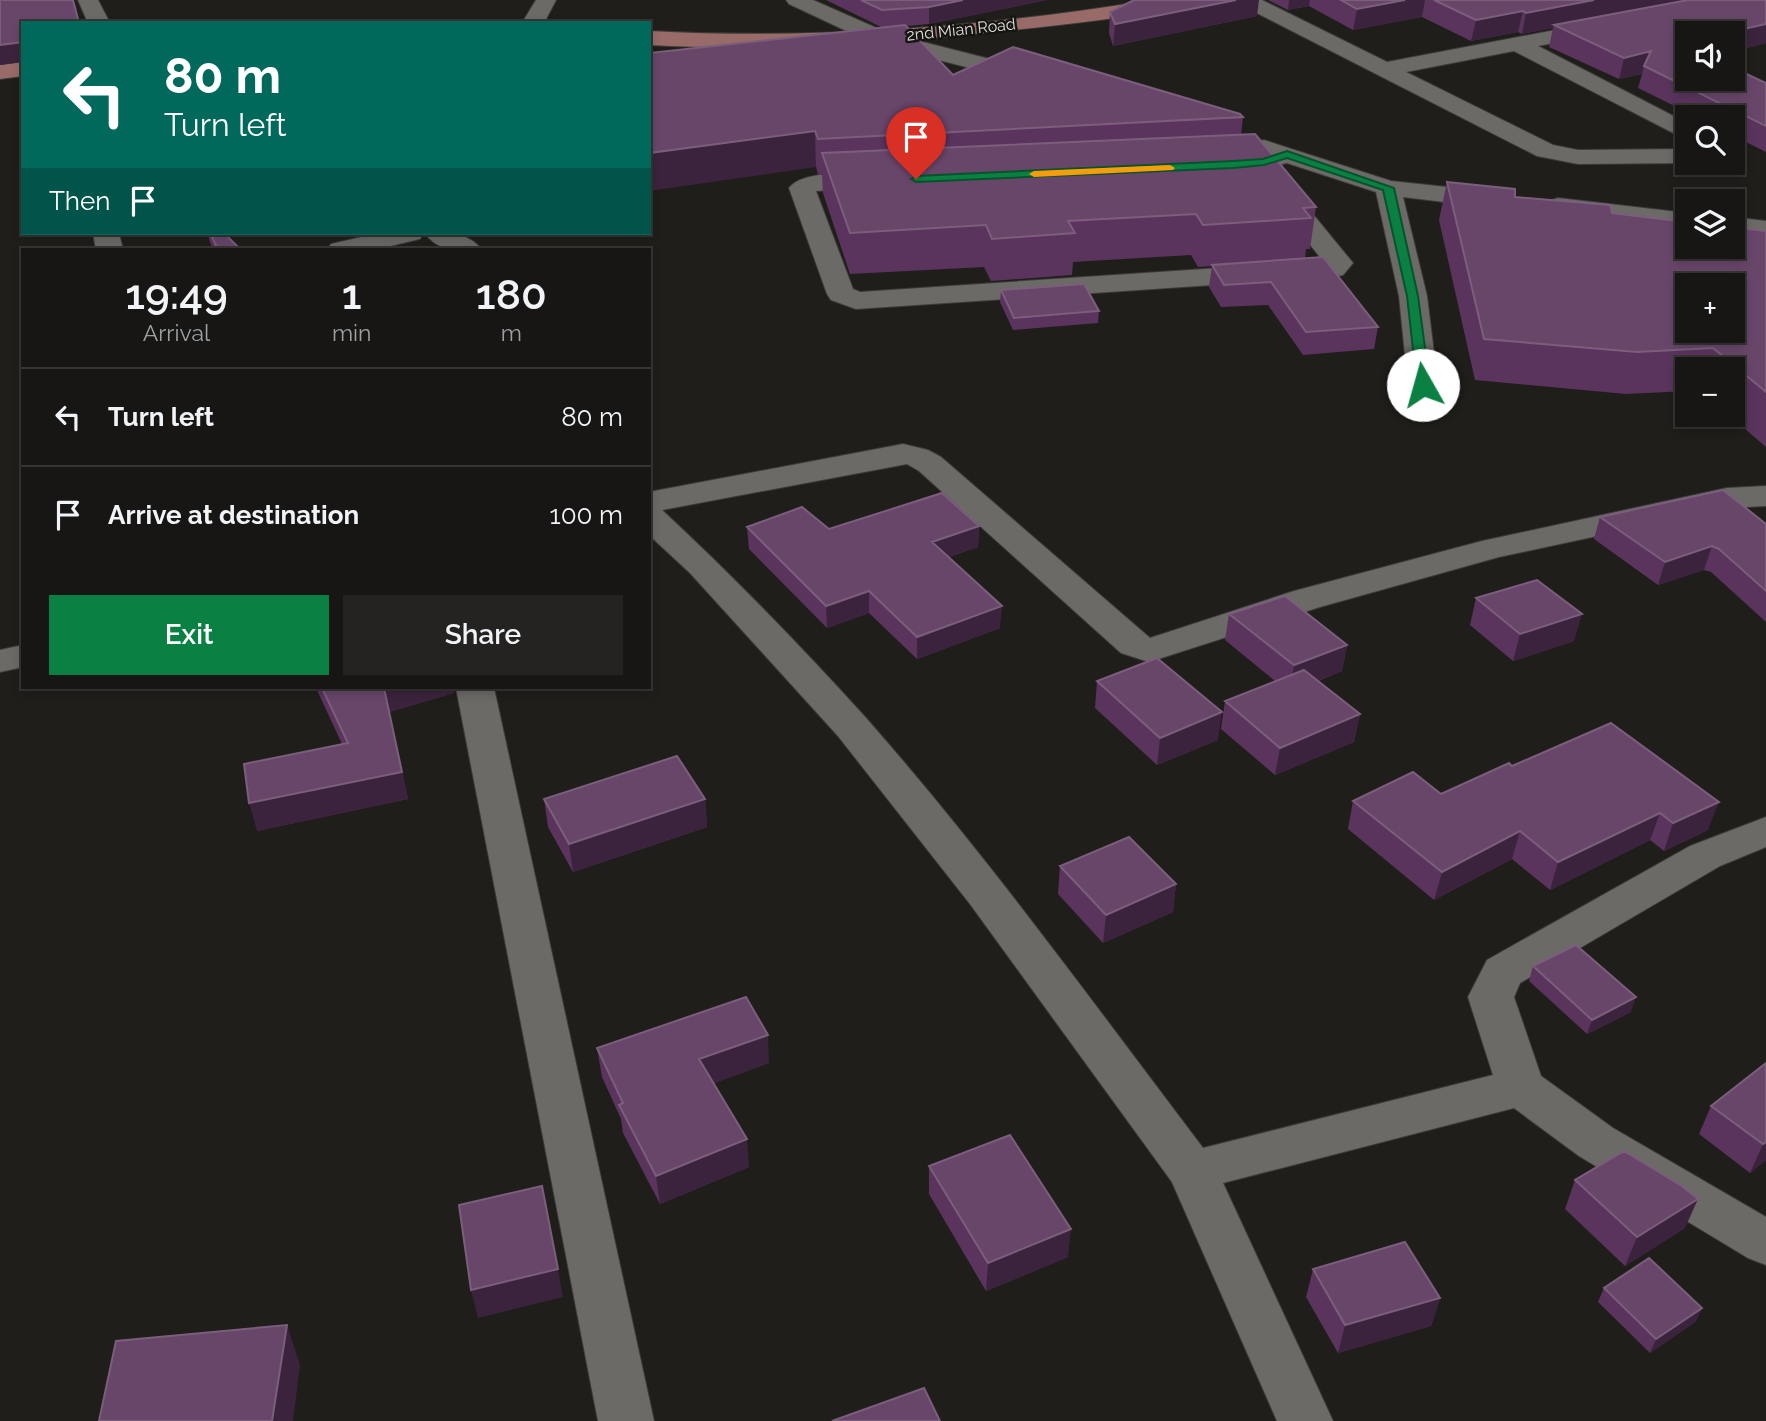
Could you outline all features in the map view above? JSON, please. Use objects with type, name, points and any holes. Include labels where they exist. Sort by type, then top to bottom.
[{"type":"main road","name":"2nd Mian Road","points":[[651,38],[700,42],[880,38],[1060,19],[1183,0]]},
{"type":"main road","points":[[0,72],[21,69]]},
{"type":"street","points":[[88,0],[98,21]]},
{"type":"street","points":[[534,21],[546,0]]},
{"type":"street","points":[[796,0],[880,38],[1045,80]]},
{"type":"street","points":[[1246,0],[1546,151],[1578,157],[1675,156]]},
{"type":"street","points":[[1387,69],[1626,23]]},
{"type":"street","points":[[1515,43],[1675,127]]},
{"type":"street","points":[[1240,139],[1388,188],[1675,219]]},
{"type":"street","points":[[1194,167],[1258,163],[1287,155]]},
{"type":"street","points":[[893,180],[810,184],[802,188],[841,294],[856,301],[1333,269],[1339,263],[1258,163]]},
{"type":"street","points":[[1388,188],[1413,296],[1423,385]]},
{"type":"street","points":[[1745,227],[1766,229]]},
{"type":"street","points":[[349,248],[403,235]]},
{"type":"street","points":[[442,235],[464,248]]},
{"type":"street","points":[[651,502],[903,454],[917,457],[930,464],[1134,645],[1149,651],[1307,599],[1494,548],[1727,498],[1766,496]]},
{"type":"street","points":[[651,518],[702,566],[852,727],[985,893],[1192,1171],[1305,1421]]},
{"type":"street","points":[[0,661],[21,656]]},
{"type":"street","points":[[475,689],[626,1421]]},
{"type":"street","points":[[1766,831],[1705,856],[1503,972],[1491,997],[1521,1087],[1596,1142],[1766,1243]]},
{"type":"street","points":[[1192,1171],[1521,1087]]},
{"type":"building","points":[[0,0],[73,0],[78,21],[21,21],[21,42],[0,45]]},
{"type":"building","points":[[861,0],[963,0],[929,7],[882,10]]},
{"type":"building","points":[[1134,0],[1236,0],[1115,24],[1110,12]]},
{"type":"building","points":[[1341,0],[1405,0],[1357,9]]},
{"type":"building","points":[[1434,0],[1594,0],[1476,20]]},
{"type":"building","points":[[1688,0],[1766,0],[1766,24],[1745,29],[1745,21],[1675,21],[1675,81],[1644,66],[1651,51],[1624,58],[1554,25]]},
{"type":"building","points":[[905,25],[953,75],[1013,47],[1243,117],[818,139],[815,131],[651,153],[651,53]]},
{"type":"building","points":[[1745,73],[1766,83],[1766,126],[1745,116],[1745,105],[1723,105],[1695,91],[1745,91]]},
{"type":"building","points":[[1255,134],[1316,207],[1303,208],[1311,218],[1203,225],[1196,214],[1068,221],[1075,233],[992,239],[986,225],[850,233],[822,153]]},
{"type":"building","points":[[1447,182],[1515,189],[1515,197],[1610,205],[1612,213],[1675,221],[1675,259],[1745,259],[1745,229],[1766,231],[1766,392],[1745,375],[1745,357],[1724,357],[1713,348],[1637,352],[1484,339]]},
{"type":"building","points":[[211,235],[226,235],[239,248],[217,248]]},
{"type":"building","points":[[1323,257],[1378,327],[1306,332],[1271,282],[1224,285],[1212,265]]},
{"type":"building","points":[[1084,284],[1099,311],[1014,318],[1001,290]]},
{"type":"building","points":[[1723,490],[1766,524],[1766,591],[1719,549],[1712,546],[1665,562],[1600,517]]},
{"type":"building","points":[[942,493],[979,526],[932,542],[1002,606],[917,637],[869,591],[826,606],[747,527],[802,507],[829,529]]},
{"type":"building","points":[[1537,580],[1582,614],[1520,634],[1476,598]]},
{"type":"building","points":[[1285,596],[1347,645],[1294,665],[1229,614]]},
{"type":"building","points":[[1157,658],[1222,712],[1160,738],[1097,681]]},
{"type":"building","points":[[1304,670],[1360,714],[1280,748],[1225,701]]},
{"type":"building","points":[[322,689],[384,689],[402,772],[249,803],[244,764],[348,743]]},
{"type":"building","points":[[1611,723],[1719,802],[1673,823],[1660,813],[1558,862],[1520,831],[1442,872],[1353,801],[1413,772],[1441,794],[1509,763],[1512,766]]},
{"type":"building","points":[[677,756],[705,799],[569,844],[544,799]]},
{"type":"building","points":[[1129,837],[1176,884],[1106,915],[1060,866]]},
{"type":"building","points":[[1576,945],[1636,997],[1592,1020],[1533,966]]},
{"type":"building","points":[[746,997],[768,1035],[699,1059],[747,1139],[656,1176],[619,1105],[623,1103],[597,1048]]},
{"type":"building","points":[[1766,1063],[1766,1142],[1763,1144],[1711,1106]]},
{"type":"building","points":[[1010,1135],[1071,1229],[988,1263],[929,1166]]},
{"type":"building","points":[[1624,1151],[1682,1186],[1698,1199],[1637,1237],[1575,1180]]},
{"type":"building","points":[[542,1186],[558,1269],[471,1290],[459,1205]]},
{"type":"building","points":[[1405,1242],[1440,1298],[1345,1325],[1313,1269]]},
{"type":"building","points":[[1649,1258],[1702,1308],[1656,1339],[1604,1288]]},
{"type":"building","points":[[287,1325],[272,1421],[99,1421],[116,1341]]},
{"type":"building","points":[[924,1388],[940,1421],[832,1421]]},
{"type":"slow traffic","points":[[1034,174],[1170,168]]},
{"type":"route","points":[[916,179],[1264,162],[1287,155],[1388,188],[1413,296],[1423,385]]}]
